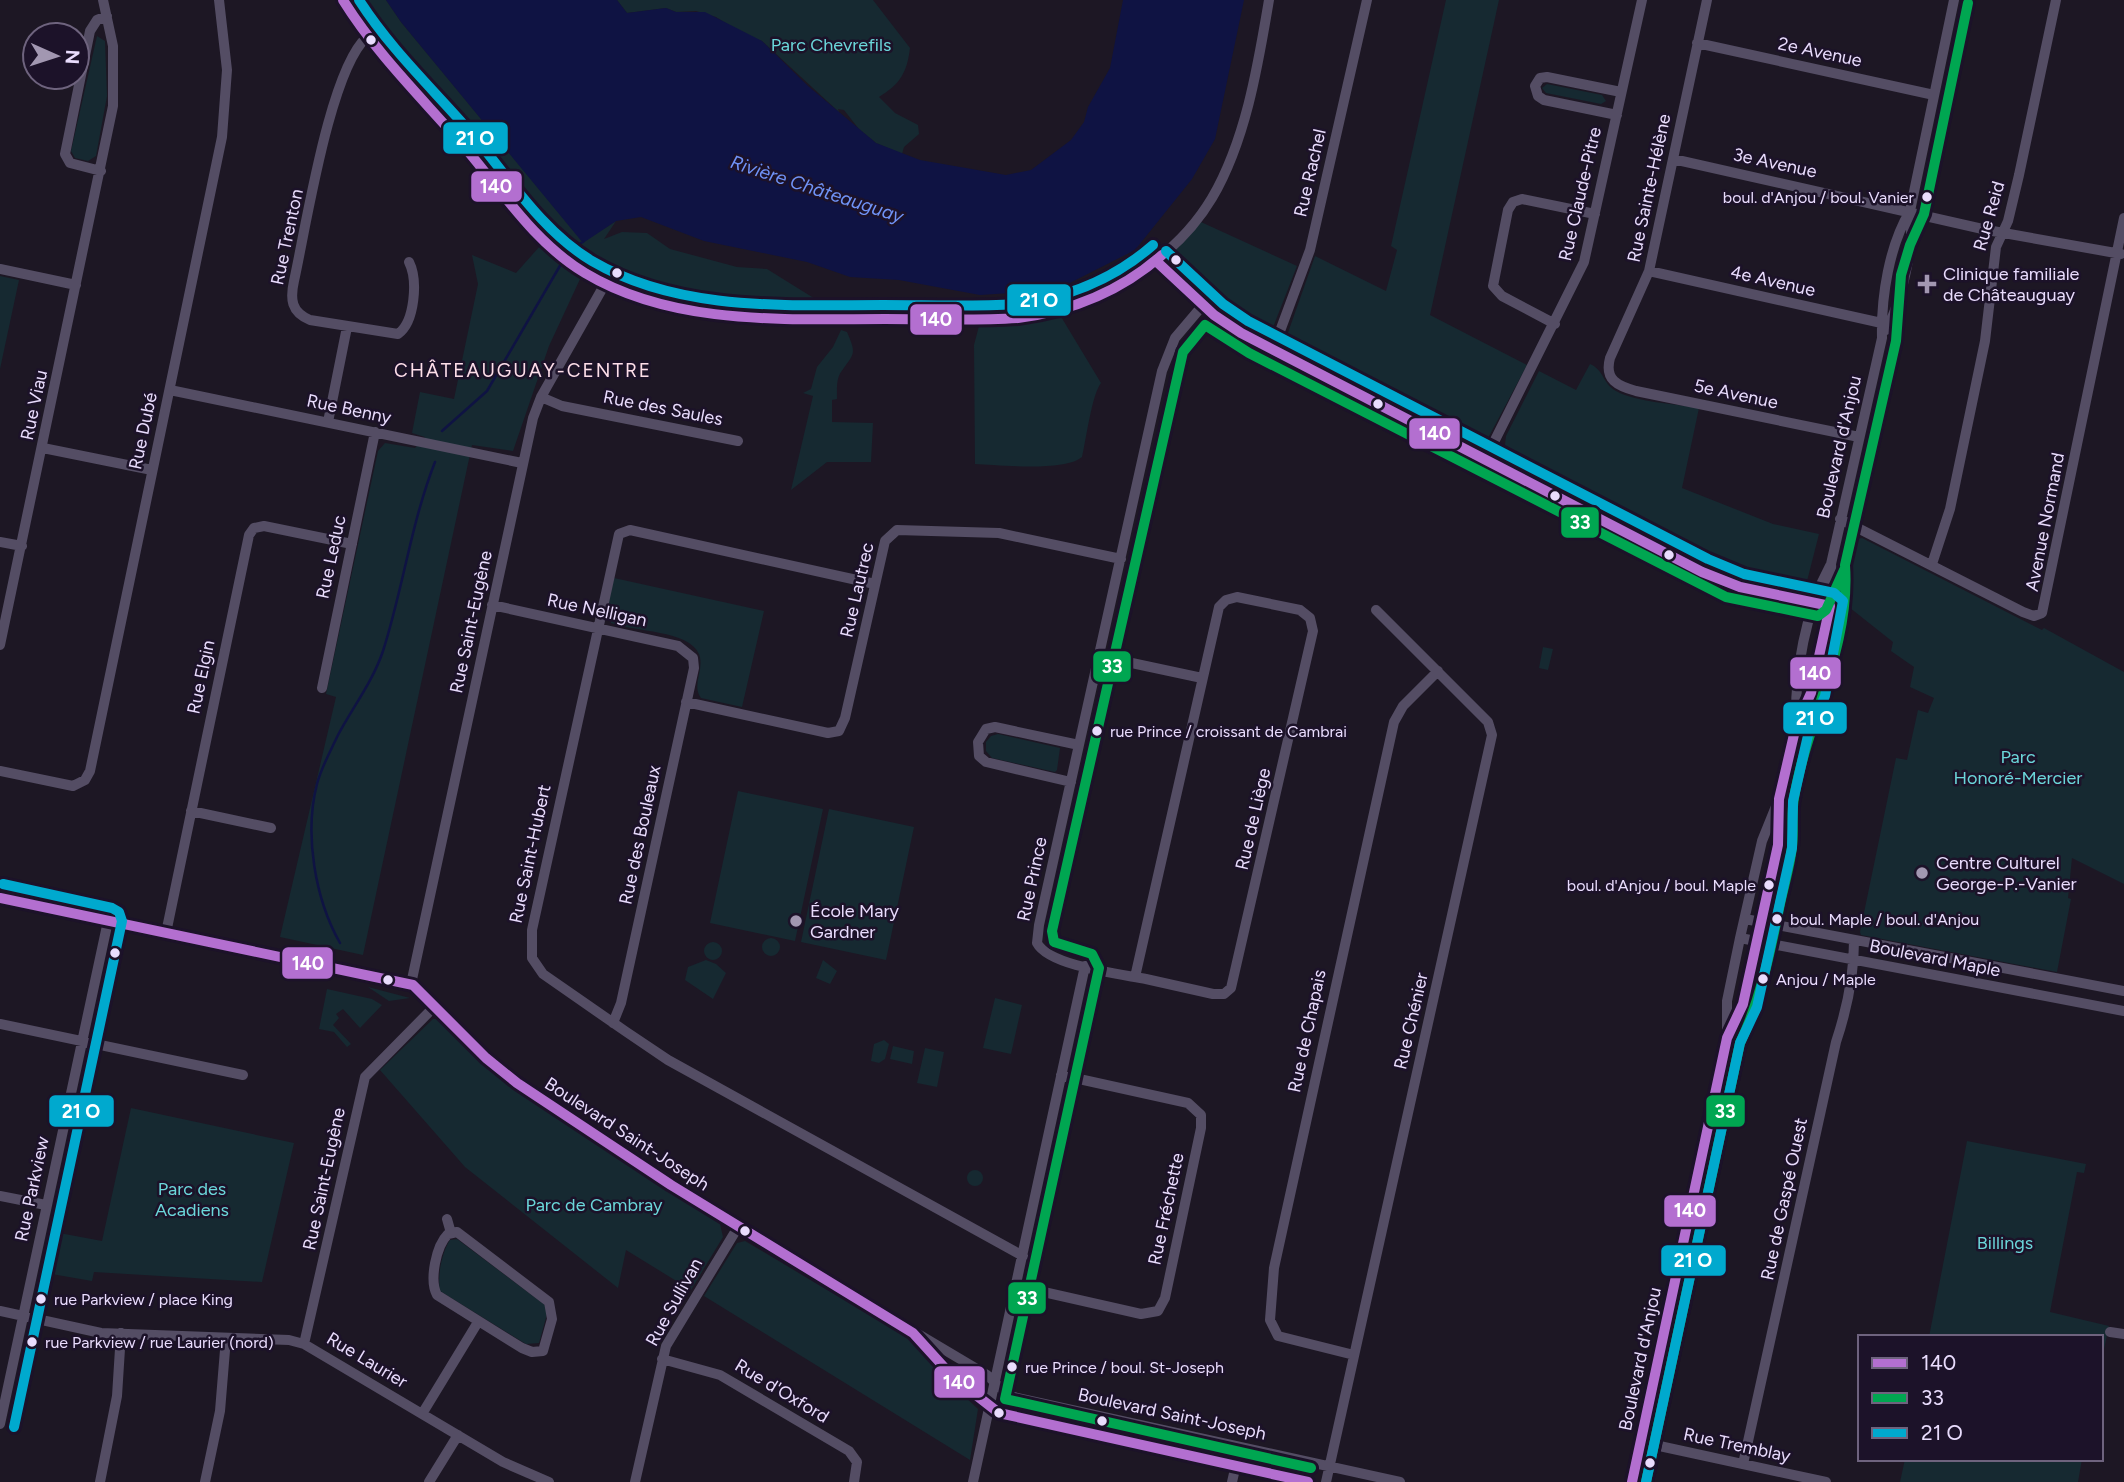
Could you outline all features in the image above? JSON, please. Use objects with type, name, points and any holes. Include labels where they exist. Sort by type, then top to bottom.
[{"type":"street","name":"Rue Viau","points":[[0,645],[101,171],[114,96],[114,60],[103,0]]},
{"type":"street","name":"Rue Dubé","points":[[0,771],[73,786],[88,776],[226,112],[226,43],[219,0]]},
{"type":"street","points":[[343,0],[367,37],[535,231],[578,268],[606,282],[671,304],[745,317],[999,320],[1068,308],[1124,283],[1156,261],[1205,209],[1223,177],[1249,99],[1269,0]]},
{"type":"street","name":"Rue Rachel","points":[[1273,350],[1310,250],[1367,0]]},
{"type":"street","name":"Rue Claude-Pitre","points":[[1485,460],[1584,262],[1642,0]]},
{"type":"street","name":"Rue Sainte-Hélène","points":[[1610,377],[1610,358],[1649,271],[1707,0]]},
{"type":"street","name":"Boulevard d'Anjou","points":[[1727,1038],[1743,1004],[1762,923],[1778,845],[1780,799],[1796,726],[1811,692],[1830,606],[1831,564],[1840,519],[1885,324],[1894,315],[1913,231],[1910,211],[1954,0]]},
{"type":"street","name":"Rue Reid","points":[[1931,564],[1944,533],[1956,482],[1987,330],[1996,247],[2020,175],[2056,0]]},
{"type":"street","points":[[101,171],[70,163],[65,154],[90,31],[97,20],[107,16]]},
{"type":"street","name":"Rue Trenton","points":[[367,37],[352,54],[338,86],[292,294],[294,309],[305,318],[347,327],[390,335],[402,332],[415,286],[415,276],[409,262]]},
{"type":"street","name":"2e Avenue","points":[[1698,43],[1934,95]]},
{"type":"street","points":[[1617,115],[1544,100],[1538,96],[1535,86],[1540,79],[1547,78],[1621,92]]},
{"type":"street","name":"3e Avenue","points":[[1673,159],[2003,231],[2120,253]]},
{"type":"street","points":[[1555,324],[1502,296],[1493,286],[1507,210],[1513,202],[1522,199],[1595,214]]},
{"type":"street","name":"Avenue Normand","points":[[1840,519],[2029,614],[2039,615],[2043,611],[2120,253],[2124,218]]},
{"type":"street","points":[[1156,261],[1230,327],[1485,460],[1724,582],[1830,606]]},
{"type":"street","points":[[0,269],[76,285]]},
{"type":"street","name":"4e Avenue","points":[[1649,271],[1885,324]]},
{"type":"street","name":"Rue Saint-Eugène","points":[[411,984],[522,463],[541,397],[606,282]]},
{"type":"street","name":"Rue Prince","points":[[1085,966],[1049,956],[1042,951],[1037,940],[1165,360],[1175,338],[1203,305]]},
{"type":"street","points":[[328,422],[347,327]]},
{"type":"street","name":"5e Avenue","points":[[1610,377],[1618,385],[1641,392],[1859,437]]},
{"type":"street","name":"Rue Benny","points":[[170,390],[522,463]]},
{"type":"street","name":"Rue des Saules","points":[[541,397],[562,406],[738,441]]},
{"type":"street","name":"Rue Leduc","points":[[322,688],[375,432]]},
{"type":"street","points":[[43,448],[152,470]]},
{"type":"street","name":"Rue Elgin","points":[[166,933],[249,535],[261,526],[352,544]]},
{"type":"street","name":"Rue Lautrec","points":[[686,702],[828,733],[839,731],[845,718],[885,541],[892,532],[902,529],[992,532],[1121,559]]},
{"type":"street","name":"Rue Saint-Hubert","points":[[875,584],[626,530],[616,540],[530,945],[535,964],[543,974],[668,1060],[1009,1251],[1023,1256]]},
{"type":"street","points":[[0,542],[22,546]]},
{"type":"street","name":"Boulevard d'Anjou","points":[[1796,726],[1795,687],[1814,603],[1831,564]]},
{"type":"street","name":"Rue de Liège","points":[[1085,966],[1135,977],[1213,994],[1224,994],[1234,983],[1313,631],[1310,618],[1300,610],[1244,597],[1226,600],[1217,612],[1135,977]]},
{"type":"street","name":"Rue Nelligan","points":[[492,605],[683,647],[691,654]]},
{"type":"street","name":"Rue Chénier","points":[[1326,1482],[1492,735],[1488,722],[1376,610]]},
{"type":"street","name":"Rue des Bouleaux","points":[[613,1023],[621,1003],[686,702],[694,663],[691,654]]},
{"type":"street","points":[[1099,656],[1202,678]]},
{"type":"street","name":"Rue de Chapais","points":[[1354,1355],[1289,1341],[1278,1336],[1270,1320],[1274,1268],[1392,728],[1403,706],[1438,671]]},
{"type":"street","points":[[1071,782],[990,764],[979,756],[978,742],[986,729],[995,727],[1079,745]]},
{"type":"street","name":"Boulevard d'Anjou","points":[[1632,1482],[1727,1038],[1727,1000],[1740,938],[1762,841],[1780,799]]},
{"type":"street","points":[[191,811],[271,828]]},
{"type":"street","points":[[0,898],[411,984]]},
{"type":"street","name":"Boulevard Maple","points":[[1745,919],[2124,991]]},
{"type":"street","name":"Rue Parkview","points":[[0,1424],[108,921]]},
{"type":"street","name":"Boulevard Maple","points":[[1740,938],[2124,1011]]},
{"type":"street","name":"Rue de Gaspé Ouest","points":[[1743,1464],[1849,990],[1854,941]]},
{"type":"street","points":[[1908,970],[1911,952]]},
{"type":"street","points":[[1958,980],[1961,961]]},
{"type":"street","points":[[973,1482],[1085,966]]},
{"type":"street","points":[[2012,990],[2016,971]]},
{"type":"street","name":"Boulevard Saint-Joseph","points":[[411,984],[486,1058],[517,1083],[738,1227],[913,1333],[955,1354],[987,1375],[1009,1396],[1395,1481]]},
{"type":"street","points":[[2096,1006],[2100,987]]},
{"type":"street","name":"Rue Saint-Eugène","points":[[304,1344],[365,1077],[435,1006]]},
{"type":"street","points":[[0,1024],[243,1075]]},
{"type":"street","name":"Rue Fréchette","points":[[1017,1286],[1142,1314],[1158,1311],[1165,1298],[1193,1167],[1202,1119],[1193,1105],[1061,1076]]},
{"type":"street","points":[[0,1196],[46,1205]]},
{"type":"street","points":[[447,1219],[451,1233]]},
{"type":"street","name":"Rue Sullivan","points":[[635,1482],[662,1359],[675,1328],[738,1227]]},
{"type":"street","points":[[451,1233],[464,1235],[543,1296],[552,1311],[547,1345],[540,1352],[522,1348],[441,1300],[433,1289],[441,1244],[451,1233]]},
{"type":"street","name":"Rue Laurier","points":[[0,1311],[93,1332],[304,1344],[518,1470],[549,1482]]},
{"type":"street","points":[[422,1414],[478,1322]]},
{"type":"street","points":[[2110,1332],[2124,1334]]},
{"type":"street","points":[[100,1482],[117,1396],[121,1333]]},
{"type":"street","name":"Boulevard Saint-Joseph","points":[[913,1333],[953,1377],[989,1407],[1005,1415],[1308,1482]]},
{"type":"street","points":[[205,1482],[220,1412],[226,1338]]},
{"type":"street","name":"Rue d'Oxford","points":[[662,1359],[720,1375],[849,1451],[857,1462],[854,1482]]},
{"type":"street","points":[[429,1482],[458,1435]]},
{"type":"street","name":"Rue Tremblay","points":[[1641,1442],[1743,1464],[1773,1476],[1826,1482]]},
{"type":"street","points":[[1232,1482],[1240,1447]]},
{"type":"green space","points":[[352,0],[386,0],[401,22],[583,242],[616,221],[604,239],[622,232],[647,233],[670,249],[737,267],[767,269],[833,310],[770,311],[707,304],[645,289],[587,264],[549,346],[513,451],[472,445],[363,955],[280,937],[336,697],[326,694],[378,451],[385,443],[415,448],[425,437],[412,433],[420,392],[454,399],[478,284],[472,255],[516,273],[540,246],[548,227],[526,197],[376,37]]},
{"type":"green space","name":"Parc Chevrefils","points":[[617,0],[873,0],[910,48],[901,77],[879,97],[895,113],[918,125],[919,134],[904,147],[902,154],[876,143],[859,129],[844,110],[838,109],[839,112],[762,41],[744,35],[716,17],[696,11],[676,12],[666,8],[627,13]]},
{"type":"green space","points":[[1446,0],[1499,0],[1430,315],[1527,365],[1487,440],[1474,446],[1290,353],[1284,344],[1315,256],[1386,291],[1397,250],[1391,246]]},
{"type":"green space","points":[[97,36],[105,41],[107,96],[96,156],[88,161],[75,158],[71,151],[85,91],[91,91],[91,63]]},
{"type":"green space","points":[[1547,84],[1602,95],[1606,101],[1601,104],[1546,93],[1542,88]]},
{"type":"green space","points":[[1201,222],[1297,266],[1270,335],[1260,336],[1247,332],[1233,323],[1173,269],[1172,252]]},
{"type":"green space","points":[[0,276],[19,280],[0,369]]},
{"type":"green space","points":[[1060,315],[1101,383],[1092,407],[1082,457],[1073,462],[1047,466],[975,464],[974,345],[979,326]]},
{"type":"green space","points":[[841,330],[847,332],[853,354],[838,378],[837,399],[832,400],[832,422],[873,423],[871,462],[827,462],[791,490],[813,396],[803,393],[811,389],[817,367],[833,347]]},
{"type":"green space","points":[[1590,364],[1611,388],[1624,395],[1699,408],[1682,488],[1773,524],[1819,534],[1805,589],[1772,589],[1712,571],[1503,462],[1506,436],[1539,371],[1576,390]]},
{"type":"green space","name":"Parc Honoré-Mercier","points":[[1862,538],[2042,630],[2044,628],[2124,672],[2124,884],[2072,858],[2068,898],[2071,899],[2057,972],[1861,935],[1896,758],[1907,760],[1918,710],[1928,713],[1934,698],[1910,687],[1914,667],[1891,651],[1893,642],[1840,600],[1853,545],[1856,539]]},
{"type":"green space","points":[[614,578],[764,611],[742,707],[701,698],[697,687],[699,654],[684,640],[611,623],[607,609]]},
{"type":"green space","points":[[1543,647],[1553,649],[1548,670],[1539,668]]},
{"type":"green space","points":[[998,734],[1060,748],[1057,770],[1055,772],[992,758],[986,751],[986,742],[991,736]]},
{"type":"green space","points":[[738,791],[823,809],[795,941],[710,923]]},
{"type":"green space","points":[[829,809],[914,827],[886,960],[801,942]]},
{"type":"green space","points":[[771,938],[777,941],[780,947],[777,953],[771,956],[765,953],[762,947],[765,941]]},
{"type":"green space","points":[[713,942],[719,945],[722,951],[719,957],[713,960],[707,957],[704,951],[707,945]]},
{"type":"green space","points":[[706,960],[726,973],[713,999],[685,980],[688,967]]},
{"type":"green space","points":[[823,960],[837,971],[830,984],[816,978]]},
{"type":"green space","points":[[368,987],[410,998],[389,1001]]},
{"type":"green space","points":[[327,989],[372,999],[382,1005],[360,1028],[343,1009],[336,1014],[339,1018],[333,1025],[351,1044],[347,1047],[334,1032],[319,1029]]},
{"type":"green space","points":[[995,998],[1022,1005],[1011,1054],[983,1048]]},
{"type":"green space","name":"Parc de Cambray","points":[[433,1019],[437,1019],[480,1061],[515,1090],[720,1224],[723,1237],[691,1290],[626,1250],[618,1288],[465,1167],[380,1070]]},
{"type":"green space","points":[[884,1040],[889,1044],[885,1059],[879,1063],[871,1061],[874,1044]]},
{"type":"green space","points":[[893,1046],[914,1051],[912,1064],[890,1059]]},
{"type":"green space","points":[[925,1048],[944,1052],[937,1087],[917,1083]]},
{"type":"green space","name":"Parc des Acadiens","points":[[131,1108],[294,1143],[262,1282],[94,1272],[92,1281],[46,1273],[54,1232],[102,1241]]},
{"type":"green space","name":"Billings","points":[[1967,1141],[2086,1164],[2084,1173],[2077,1172],[2050,1312],[2109,1326],[2103,1354],[2103,1335],[1929,1335]]},
{"type":"green space","points":[[975,1170],[981,1172],[981,1184],[975,1186],[969,1184],[967,1178],[969,1172]]},
{"type":"green space","points":[[457,1239],[545,1305],[547,1314],[539,1343],[526,1344],[440,1291],[443,1257],[450,1240]]},
{"type":"green space","points":[[745,1241],[913,1341],[951,1384],[978,1409],[970,1460],[704,1296],[737,1243]]},
{"type":"green space","points":[[1905,1461],[2082,1461],[2078,1482],[1900,1482]]},
{"type":"water","name":"Rivière Châteauguay","points":[[386,0],[617,0],[627,13],[666,8],[676,12],[705,12],[762,41],[808,86],[876,143],[920,160],[1006,175],[1031,170],[1071,140],[1084,122],[1088,107],[1110,68],[1123,0],[1244,0],[1215,139],[1192,179],[1135,250],[1056,290],[980,295],[899,280],[850,277],[807,262],[704,241],[641,217],[616,221],[583,243],[401,22]]},
{"type":"waterway","points":[[570,249],[583,242]]},
{"type":"waterway","points":[[442,431],[487,391],[561,264]]},
{"type":"waterway","points":[[340,943],[331,926],[318,887],[312,845],[313,803],[324,765],[383,651],[435,462]]},
{"type":"transit line","name":"140","points":[[343,0],[384,56],[549,246],[585,273],[619,290],[655,303],[692,311],[770,318],[1018,318],[1058,310],[1095,297],[1130,279],[1162,255]]},
{"type":"transit line","points":[[359,0],[399,53],[557,235],[592,261],[626,278],[661,289],[697,297],[772,305],[1016,304],[1053,297],[1089,285],[1122,268],[1153,245]]},
{"type":"transit line","name":"33","points":[[1646,1482],[1740,1043],[1764,975],[1788,868],[1793,841],[1793,804],[1800,769],[1835,654],[1845,595],[1845,565],[1896,341],[1901,275],[1910,245],[1924,214],[1968,3]]},
{"type":"transit line","points":[[1166,251],[1223,304],[1248,321],[1708,559],[1744,574],[1834,593],[1843,601],[1825,696],[1809,731],[1793,801],[1792,848],[1757,1007],[1740,1043],[1646,1482]]},
{"type":"transit line","name":"140","points":[[1156,261],[1214,315],[1241,333],[1702,572],[1740,587],[1830,606],[1811,693],[1796,726],[1779,799],[1778,845],[1743,1004],[1727,1038],[1632,1482]]},
{"type":"transit line","name":"33","points":[[1311,1468],[1005,1399],[1099,968],[1092,954],[1054,942],[1052,931],[1183,352],[1205,325],[1249,353],[1726,597],[1818,616],[1826,610],[1844,570]]},
{"type":"transit line","points":[[3,884],[112,908],[119,912],[122,921],[14,1427]]},
{"type":"transit line","name":"140","points":[[0,898],[413,985],[486,1058],[517,1083],[671,1185],[913,1333],[953,1377],[999,1413],[1308,1482]]},
{"type":"place","name":"boul. d'Anjou / boul. Vanier","points":[[1927,197]]},
{"type":"place","name":"Clinique familiale de Châteauguay","points":[[1927,284]]},
{"type":"place","name":"rue Prince / croissant de Cambrai","points":[[1097,731]]},
{"type":"place","name":"Centre Culturel George-P.-Vanier","points":[[1922,873]]},
{"type":"place","name":"boul. d'Anjou / boul. Maple","points":[[1769,885]]},
{"type":"place","name":"boul. Maple / boul. d'Anjou","points":[[1777,919]]},
{"type":"place","name":"École Mary Gardner","points":[[796,921]]},
{"type":"place","name":"Anjou / Maple","points":[[1763,979]]},
{"type":"place","name":"rue Parkview / place King","points":[[41,1299]]},
{"type":"place","name":"rue Parkview / rue Laurier (nord)","points":[[32,1342]]},
{"type":"place","name":"rue Prince / boul. St-Joseph","points":[[1012,1367]]},
{"type":"district","name":"CHÂTEAUGUAY-CENTRE","points":[[523,370]]}]
